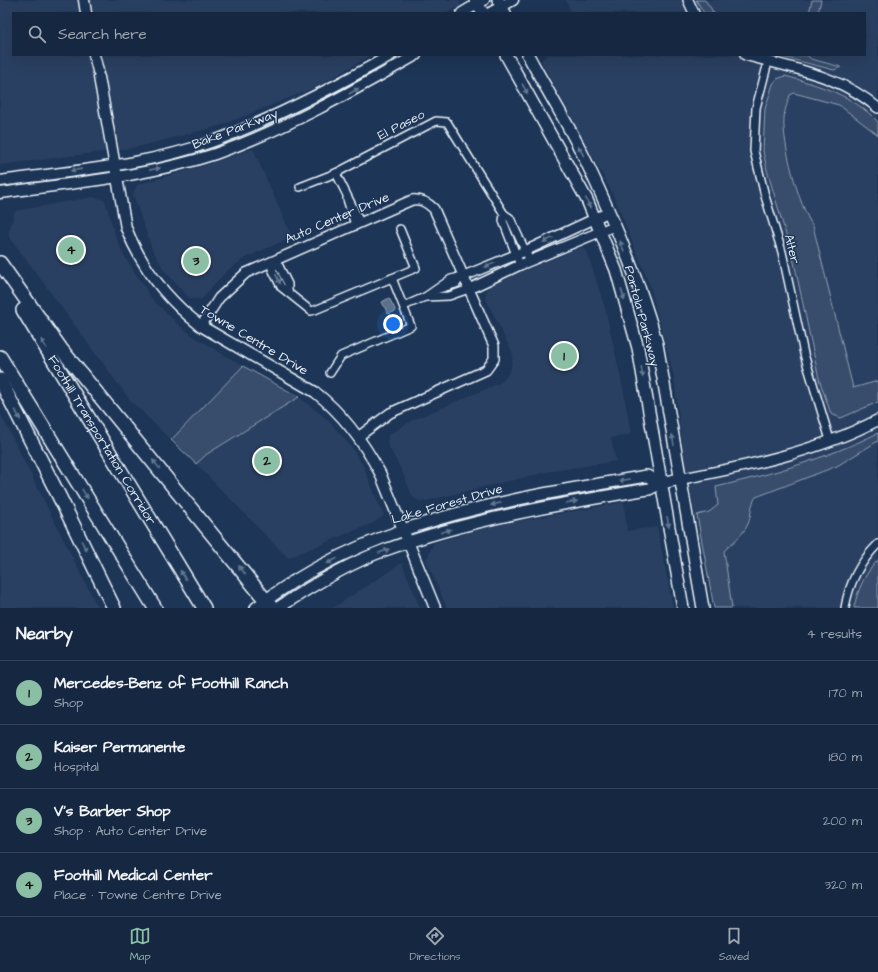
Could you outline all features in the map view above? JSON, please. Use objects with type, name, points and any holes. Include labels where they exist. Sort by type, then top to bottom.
[{"type":"highway","points":[[0,263],[61,349],[265,605]]},
{"type":"highway","name":"Foothill Transportation Corridor","points":[[0,271],[204,608]]},
{"type":"highway","points":[[0,357],[155,608]]},
{"type":"highway","points":[[0,380],[114,608]]},
{"type":"main road","points":[[84,0],[85,12]]},
{"type":"main road","points":[[492,12],[513,0]]},
{"type":"main road","points":[[464,12],[480,4]]},
{"type":"main road","name":"Towne Centre Drive","points":[[94,56],[126,228],[145,267],[163,292],[184,313],[201,326],[315,392],[340,414],[358,437],[380,473],[435,608]]},
{"type":"main road","name":"Bake Parkway","points":[[0,181],[115,165],[158,156],[210,142],[284,112],[341,84],[389,56]]},
{"type":"main road","name":"Bake Parkway","points":[[0,193],[117,177],[161,168],[214,154],[288,123],[343,97],[414,56]]},
{"type":"main road","name":"Portola Parkway","points":[[507,56],[587,200],[616,270],[638,348],[683,608]]},
{"type":"main road","name":"Portola Parkway","points":[[529,56],[583,155],[609,212],[649,315],[657,344],[703,608]]},
{"type":"main road","points":[[288,123],[306,108],[332,94],[341,84]]},
{"type":"main road","name":"Lake Forest Drive","points":[[278,608],[311,586],[361,561],[408,543],[517,512],[650,489],[661,483],[751,465],[791,454],[878,420]]},
{"type":"main road","name":"Lake Forest Drive","points":[[265,605],[304,576],[362,547],[403,530],[468,511],[536,496],[647,476],[661,483]]},
{"type":"street","points":[[688,0],[694,12]]},
{"type":"street","points":[[748,56],[842,84],[864,96],[878,108]]},
{"type":"street","name":"Alter","points":[[768,62],[756,108],[754,151],[765,196],[782,252],[804,354],[830,440]]},
{"type":"street","name":"El Paseo","points":[[300,187],[336,173],[436,121],[441,121],[450,126],[504,214],[510,218],[521,253],[520,265]]},
{"type":"street","points":[[336,173],[357,224]]},
{"type":"street","name":"Auto Center Drive","points":[[201,326],[219,298],[246,273],[412,200],[425,201],[434,209],[464,276],[494,346],[494,359],[486,370],[390,413],[358,437]]},
{"type":"street","points":[[404,306],[425,297],[451,279],[464,276],[521,253],[609,212]]},
{"type":"street","points":[[425,297],[450,296],[469,289],[520,265],[614,226]]},
{"type":"street","points":[[273,262],[279,266],[288,284],[288,291],[311,310],[416,268],[400,229]]},
{"type":"street","name":"El Paseo","points":[[521,253],[530,261]]},
{"type":"street","points":[[330,373],[341,356],[411,326],[392,278]]},
{"type":"street","points":[[845,608],[847,596],[856,571],[865,557],[878,544]]},
{"type":"shaded area","points":[[0,0],[460,0],[460,6],[449,12],[12,12],[12,56],[370,56],[314,88],[219,126],[133,148],[0,165]]},
{"type":"shaded area","points":[[566,0],[878,0],[878,608],[714,608],[684,461],[674,376],[650,286],[614,196],[541,61],[546,56],[866,56],[866,12],[571,12]]},
{"type":"shaded area","points":[[696,0],[705,0],[713,12],[703,12]]},
{"type":"shaded area","points":[[812,0],[821,0],[818,12],[809,12]]},
{"type":"shaded area","points":[[808,56],[811,59],[841,67],[834,70],[783,57]]},
{"type":"shaded area","points":[[785,76],[835,92],[858,105],[878,122],[878,135],[839,105],[794,93],[790,95],[784,116],[784,129],[792,174],[802,204],[813,226],[853,388],[878,381],[878,402],[841,418],[831,414],[819,379],[794,262],[767,170],[763,151],[765,109],[773,84],[777,79]]},
{"type":"shaded area","points":[[253,149],[292,237],[245,258],[228,270],[202,299],[190,299],[164,270],[152,249],[133,194],[137,185]]},
{"type":"shaded area","points":[[93,197],[105,200],[115,235],[123,254],[152,299],[182,328],[243,366],[171,440],[130,400],[8,235],[15,211]]},
{"type":"shaded area","points":[[582,247],[587,252],[605,308],[623,388],[631,434],[611,438],[616,461],[547,472],[421,502],[413,498],[402,471],[387,444],[388,435],[413,420],[500,383],[506,377],[511,368],[513,354],[485,297],[489,285]]},
{"type":"shaded area","points":[[389,298],[396,311],[388,314],[382,302]]},
{"type":"shaded area","points":[[243,366],[299,397],[207,454],[196,464],[171,440]]},
{"type":"shaded area","points":[[299,397],[328,420],[352,448],[363,466],[384,516],[373,523],[288,558],[196,464],[207,454]]},
{"type":"shaded area","points":[[0,413],[98,608],[0,608]]},
{"type":"shaded area","points":[[878,433],[878,441],[837,466],[756,497],[746,528],[724,551],[732,608],[714,608],[697,515],[709,512],[718,505],[716,487],[798,465],[838,451]]},
{"type":"shaded area","points":[[624,502],[627,531],[657,527],[673,608],[447,608],[426,560],[434,543],[487,527]]},
{"type":"shaded area","points":[[878,560],[878,608],[854,608],[857,595],[863,582]]},
{"type":"shaded area","points":[[402,563],[420,608],[333,608]]},
{"type":"place","name":"Foothill Medical Center","points":[[71,250]]},
{"type":"place","name":"V's Barber Shop","points":[[196,261]]},
{"type":"place","name":"Mercedes-Benz of Foothill Ranch","points":[[564,356]]},
{"type":"place","name":"Kaiser Permanente","points":[[267,461]]}]
